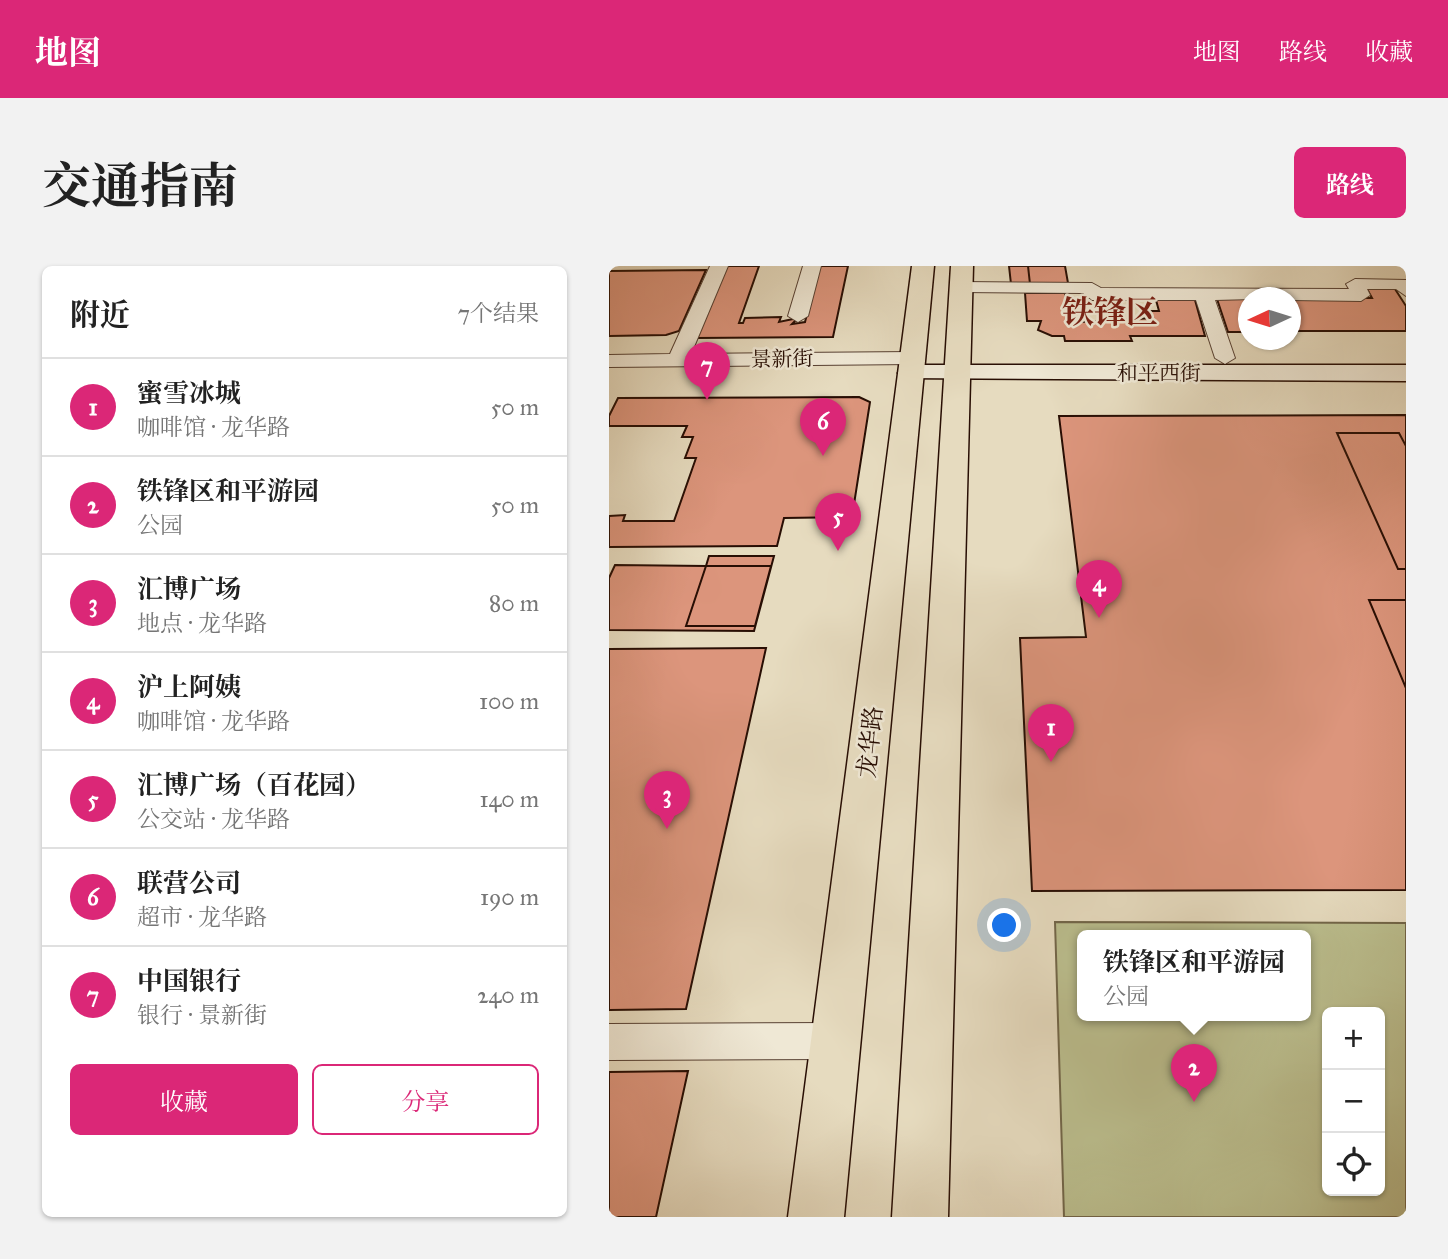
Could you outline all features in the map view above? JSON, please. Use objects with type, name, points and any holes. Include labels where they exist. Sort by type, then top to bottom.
[{"type":"main road","name":"龙华路","points":[[816,1217],[923,266]]},
{"type":"main road","points":[[920,1217],[961,277]]},
{"type":"main road","name":"和平西街","points":[[957,365],[1225,358],[1406,358]]},
{"type":"main road","name":"和平西街","points":[[912,365],[1406,373]]},
{"type":"street","points":[[678,360],[719,266]]},
{"type":"street","points":[[798,316],[812,266]]},
{"type":"street","points":[[961,277],[1092,288],[1092,294],[1361,295],[1355,284],[1402,284],[1406,290]]},
{"type":"street","points":[[1204,295],[1225,358]]},
{"type":"street","name":"景新街","points":[[610,373],[678,360],[912,365]]},
{"type":"street","name":"景新街","points":[[610,373],[912,365]]},
{"type":"street","points":[[609,1042],[836,1041]]},
{"type":"green space","points":[[1055,922],[1406,923],[1406,1217],[1064,1217]]},
{"type":"building","points":[[726,266],[759,266],[739,323],[743,323],[745,318],[781,317],[779,322],[798,318],[792,324],[805,322],[819,266],[848,266],[833,337],[696,338]]},
{"type":"building","points":[[1009,266],[1065,266],[1068,283],[1011,284]]},
{"type":"building","points":[[1028,266],[1065,266],[1068,283],[1030,284]]},
{"type":"building","points":[[706,270],[679,331],[666,335],[609,336],[609,271]]},
{"type":"building","points":[[1367,289],[1395,289],[1406,306],[1406,331],[1301,331],[1301,298],[1372,298]]},
{"type":"building","points":[[1025,293],[1065,293],[1068,317],[1081,322],[1152,318],[1150,311],[1159,311],[1156,300],[1195,300],[1205,336],[1130,336],[1132,341],[1065,341],[1064,336],[1052,336],[1038,330],[1041,321],[1027,321]]},
{"type":"building","points":[[1217,299],[1238,299],[1238,332],[1228,332]]},
{"type":"building","points":[[859,397],[870,402],[852,517],[784,518],[777,546],[609,547],[609,516],[625,515],[623,521],[674,521],[696,458],[685,458],[693,437],[682,437],[687,426],[609,426],[609,416],[618,398]]},
{"type":"building","points":[[1406,415],[1406,890],[1032,891],[1020,638],[1086,637],[1059,416]]},
{"type":"building","points":[[1337,433],[1399,433],[1406,446],[1406,569],[1398,569]]},
{"type":"building","points":[[709,556],[774,556],[754,631],[609,630],[609,578],[615,565],[706,566]]},
{"type":"building","points":[[706,566],[771,566],[755,626],[686,626]]},
{"type":"building","points":[[1369,600],[1406,600],[1406,688]]},
{"type":"building","points":[[766,648],[686,1009],[609,1010],[609,649]]},
{"type":"building","points":[[688,1071],[656,1217],[609,1217],[609,1072]]},
{"type":"place","name":"中国银行","points":[[707,400]]},
{"type":"place","name":"联营公司","points":[[823,456]]},
{"type":"place","name":"汇博广场（百花园）","points":[[838,551]]},
{"type":"place","name":"沪上阿姨","points":[[1099,618]]},
{"type":"place","name":"蜜雪冰城","points":[[1051,762]]},
{"type":"place","name":"汇博广场","points":[[667,829]]},
{"type":"place","name":"铁锋区和平游园","points":[[1194,1102]]},
{"type":"district","name":"铁锋区","points":[[1110,312]]}]
